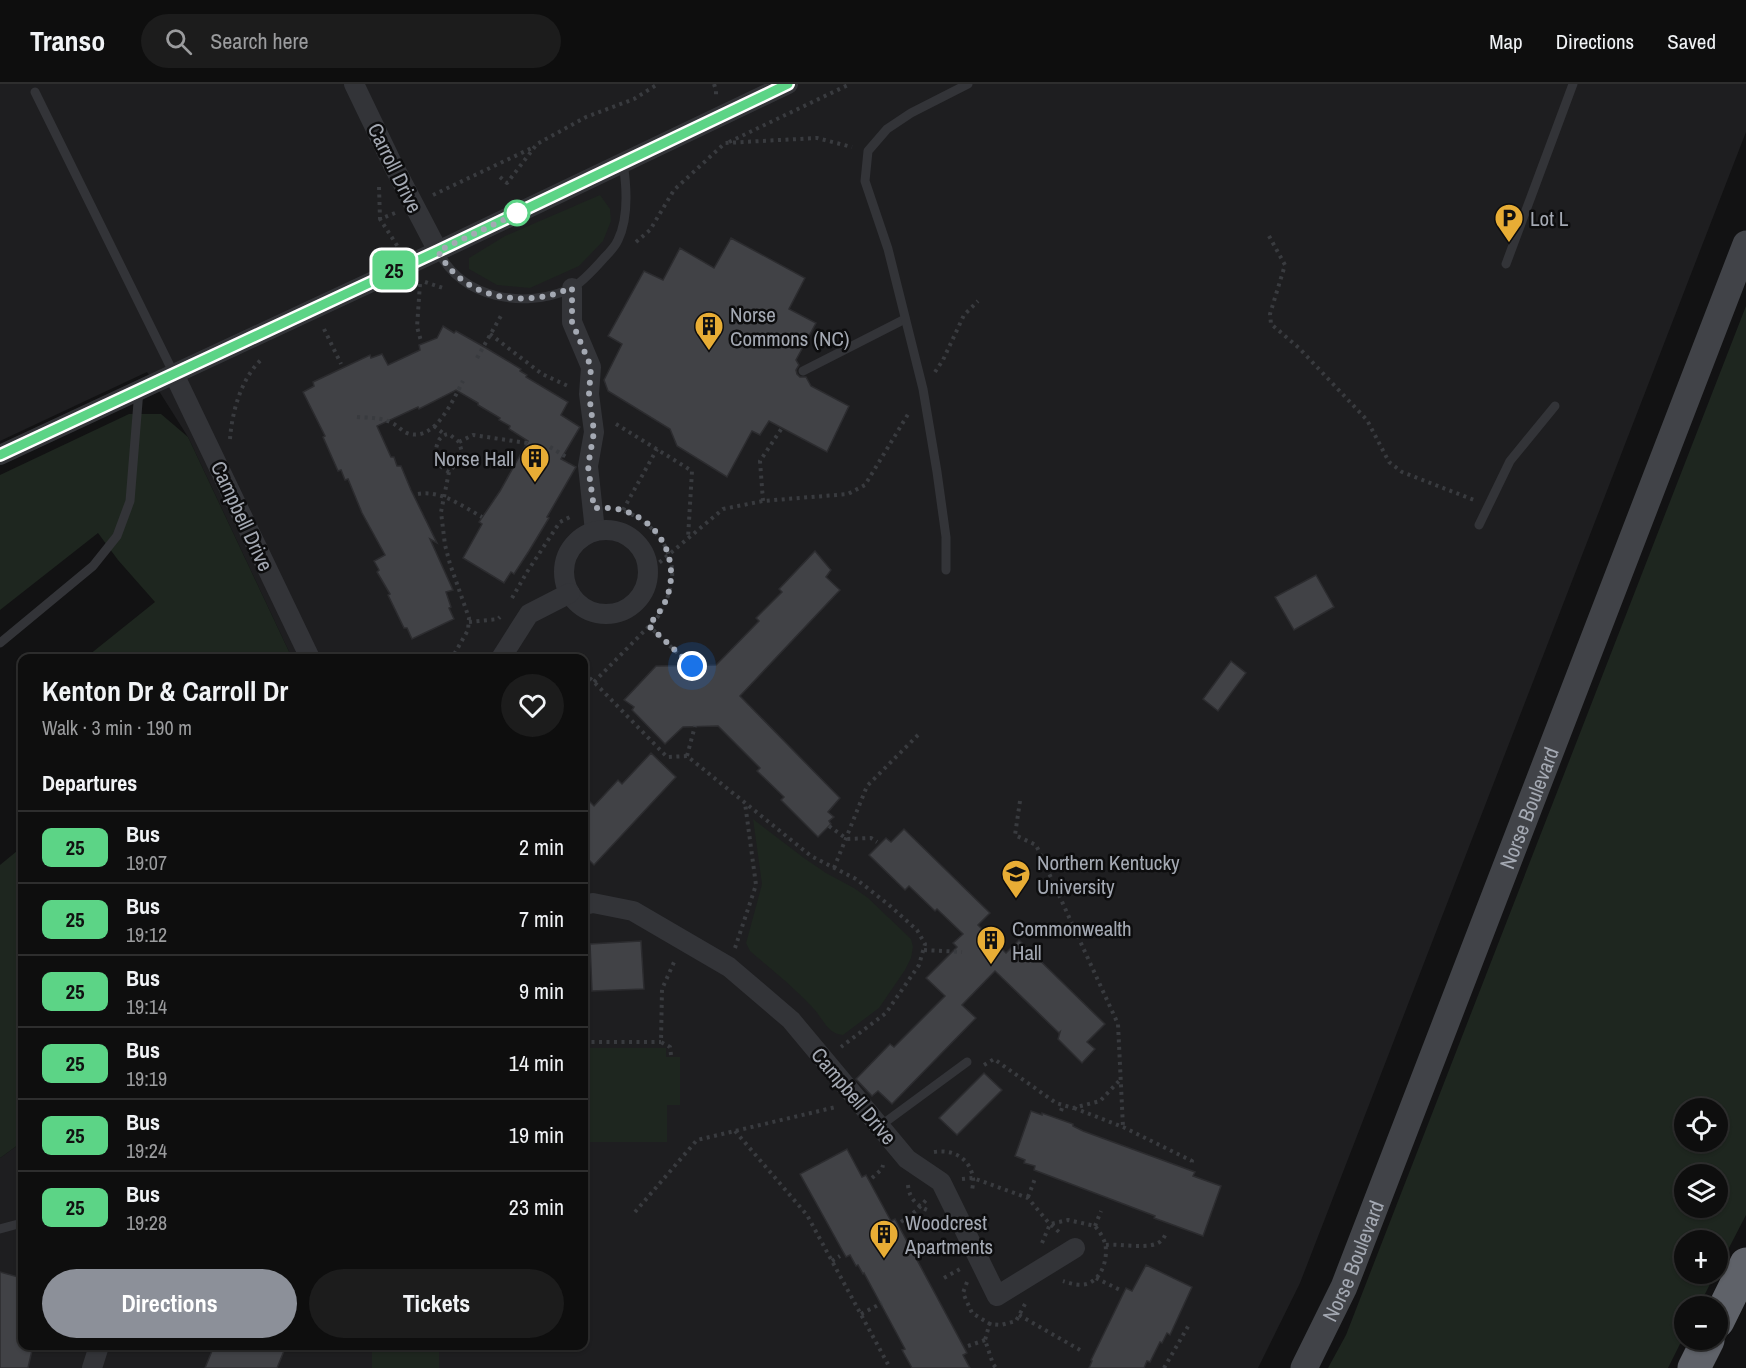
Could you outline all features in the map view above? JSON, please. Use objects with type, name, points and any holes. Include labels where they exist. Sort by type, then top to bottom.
[{"type":"highway","points":[[1728,1301],[1746,1264]]},
{"type":"highway","points":[[1694,1368],[1703,1350]]},
{"type":"street","name":"Carroll Drive","points":[[354,84],[438,251]]},
{"type":"street","points":[[0,455],[623,164],[788,84]]},
{"type":"street","name":"Norse Boulevard","points":[[1304,1368],[1344,1287],[1746,244]]},
{"type":"street","points":[[572,288],[572,322],[591,367],[590,401],[594,432],[588,466],[595,531]]},
{"type":"street","name":"Campbell Drive","points":[[174,374],[308,654]]},
{"type":"street","points":[[608,530],[632,539],[641,548],[648,572],[646,586],[640,598],[630,607],[617,613],[603,614],[590,611],[578,603],[570,593],[565,581],[564,568],[567,556],[583,537],[595,531],[608,530]]},
{"type":"street","points":[[504,654],[529,614],[570,593]]},
{"type":"street","name":"Campbell Drive","points":[[588,904],[633,910],[729,967],[790,1020],[907,1159],[940,1182],[997,1296]]},
{"type":"street","points":[[997,1296],[1076,1248]]},
{"type":"street","points":[[92,1368],[98,1350]]},
{"type":"lane","points":[[946,570],[946,537],[938,472],[923,389],[888,249],[865,181],[868,151],[887,129],[911,113],[968,84]]},
{"type":"lane","points":[[1506,264],[1573,84]]},
{"type":"lane","points":[[35,92],[174,374]]},
{"type":"lane","points":[[438,251],[446,266],[466,282],[488,294],[511,299],[543,297],[572,288],[618,243],[626,220],[623,164]]},
{"type":"lane","points":[[803,371],[905,319]]},
{"type":"lane","points":[[0,643],[93,566],[117,536],[130,501],[139,390]]},
{"type":"lane","points":[[1479,525],[1510,461],[1555,406]]},
{"type":"lane","points":[[880,1126],[967,1062]]},
{"type":"lane","points":[[0,1229],[18,1224]]},
{"type":"path","points":[[428,198],[535,147],[551,135],[586,117],[634,99],[658,84]]},
{"type":"path","points":[[630,247],[650,230],[674,190],[725,143],[850,84]]},
{"type":"path","points":[[725,143],[818,138],[868,151]]},
{"type":"path","points":[[500,177],[507,183],[535,147]]},
{"type":"path","points":[[379,184],[380,219],[398,247]]},
{"type":"path","points":[[380,219],[395,213]]},
{"type":"path","points":[[1269,236],[1285,265],[1270,314],[1271,324],[1299,348],[1367,420],[1389,462],[1402,472],[1488,506]]},
{"type":"path","points":[[421,281],[417,327],[422,341]]},
{"type":"path","points":[[411,285],[421,281],[447,290]]},
{"type":"path","points":[[648,572],[723,509],[763,501],[848,494],[865,485],[943,360],[964,315],[978,301]]},
{"type":"path","points":[[492,312],[501,314]]},
{"type":"path","points":[[322,325],[341,364]]},
{"type":"path","points":[[490,334],[542,374],[590,401],[692,471],[688,539]]},
{"type":"path","points":[[229,446],[231,422],[240,393],[255,365],[268,353]]},
{"type":"path","points":[[357,417],[382,418],[395,424],[407,434],[418,435],[434,426],[445,415],[463,381]]},
{"type":"path","points":[[434,426],[459,442],[462,452],[460,459],[449,472],[441,512],[445,545],[454,579],[469,618],[468,630],[454,654]]},
{"type":"path","points":[[763,501],[760,461],[782,428]]},
{"type":"path","points":[[444,434],[437,444],[438,462],[449,472]]},
{"type":"path","points":[[459,442],[473,435],[527,443],[537,448]]},
{"type":"path","points":[[623,510],[657,449]]},
{"type":"path","points":[[418,494],[430,492],[444,497],[482,517]]},
{"type":"path","points":[[508,607],[527,572],[560,522],[579,512],[594,508],[623,510],[637,517],[658,535],[672,567],[669,594],[664,606],[657,618],[594,682]]},
{"type":"path","points":[[469,622],[498,619],[503,615]]},
{"type":"path","points":[[648,625],[692,666]]},
{"type":"path","points":[[588,677],[667,757],[687,756],[812,856],[856,879],[917,930],[925,944],[919,964],[886,1013],[823,1059]]},
{"type":"path","points":[[687,756],[695,726]]},
{"type":"path","points":[[834,868],[867,786],[921,732]]},
{"type":"path","points":[[1020,801],[1015,835],[1036,845],[1118,1024],[1123,1127]]},
{"type":"path","points":[[729,967],[756,885],[745,803]]},
{"type":"path","points":[[829,826],[846,839],[871,838],[877,842]]},
{"type":"path","points":[[661,1042],[662,989],[684,940]]},
{"type":"path","points":[[923,950],[962,952]]},
{"type":"path","points":[[588,1042],[661,1042],[670,1047],[671,1055]]},
{"type":"path","points":[[967,1062],[983,1065],[994,1059],[1056,1103],[1123,1127],[1192,1161],[1190,1167]]},
{"type":"path","points":[[1073,1108],[1100,1101],[1121,1079]]},
{"type":"path","points":[[635,1212],[697,1140],[860,1101]]},
{"type":"path","points":[[1061,1111],[1063,1105]]},
{"type":"path","points":[[735,1131],[807,1215],[890,1368]]},
{"type":"path","points":[[1028,1197],[1036,1176]]},
{"type":"path","points":[[901,1222],[917,1210],[940,1182],[973,1178],[1028,1197],[1048,1222],[1076,1248]]},
{"type":"path","points":[[1095,1226],[1101,1211]]},
{"type":"path","points":[[807,1215],[812,1212]]},
{"type":"path","points":[[1106,1245],[1148,1246],[1161,1242],[1167,1232]]},
{"type":"path","points":[[832,1261],[840,1256]]},
{"type":"path","points":[[944,1278],[969,1264]]},
{"type":"path","points":[[1095,1278],[1122,1291]]},
{"type":"path","points":[[996,1368],[985,1340],[997,1296]]},
{"type":"path","points":[[861,1314],[882,1303]]},
{"type":"path","points":[[1019,1315],[1080,1350]]},
{"type":"path","points":[[1164,1368],[1190,1323]]},
{"type":"path","points":[[968,1346],[985,1340]]},
{"type":"shaded area","name":"Northern Kentucky University","points":[[0,84],[1746,84],[1746,132],[1300,1283],[1258,1368],[0,1368],[0,1158],[18,1145],[18,1350],[588,1350],[588,654],[290,654],[188,437],[147,372],[0,441]]},
{"type":"shaded area","points":[[600,195],[610,209],[611,221],[603,241],[579,266],[530,288],[497,285],[469,269],[469,258],[505,236]]},
{"type":"shaded area","points":[[1746,306],[1746,1215],[1728,1250],[1728,1230],[1674,1230],[1674,1284],[1710,1284],[1704,1296],[1674,1296],[1674,1350],[1677,1350],[1668,1368],[1328,1368],[1346,1335]]},
{"type":"shaded area","points":[[129,414],[161,414],[188,437],[290,654],[90,654],[155,602],[98,533],[0,610],[0,475]]},
{"type":"shaded area","points":[[753,819],[804,858],[868,898],[911,939],[913,947],[911,958],[879,1008],[843,1035],[829,1029],[806,1000],[750,951],[746,943],[762,884]]},
{"type":"shaded area","points":[[18,850],[18,1145],[0,1158],[0,865]]},
{"type":"shaded area","points":[[588,1048],[666,1048],[666,1057],[680,1057],[680,1105],[667,1105],[667,1142],[588,1142]]},
{"type":"shaded area","points":[[372,1350],[439,1350],[439,1368],[372,1368]]},
{"type":"building","name":"Norse Commons (NC)","points":[[731,238],[805,278],[789,309],[816,323],[796,360],[799,365],[796,370],[797,374],[800,377],[806,377],[811,386],[849,406],[827,452],[769,421],[760,435],[752,431],[727,477],[677,446],[670,429],[608,391],[604,380],[622,344],[608,336],[644,271],[663,280],[680,248],[714,268]]},
{"type":"building","name":"Norse Hall","points":[[443,326],[454,333],[456,331],[521,369],[520,371],[527,375],[526,377],[568,402],[561,415],[580,427],[561,459],[576,467],[529,551],[514,574],[511,572],[504,583],[463,558],[482,524],[479,522],[500,491],[528,441],[509,429],[510,426],[499,420],[500,418],[456,390],[419,409],[418,407],[377,426],[391,457],[394,457],[397,466],[401,466],[437,543],[430,539],[453,590],[446,592],[454,619],[412,639],[407,628],[404,628],[388,595],[390,594],[377,572],[379,570],[374,561],[385,555],[362,513],[348,479],[345,480],[341,470],[338,471],[323,437],[325,436],[303,392],[314,386],[313,382],[370,355],[371,358],[382,354],[388,365],[420,350],[419,345],[437,338]]},
{"type":"building","points":[[815,551],[831,570],[826,577],[840,590],[740,696],[840,798],[828,812],[834,817],[829,821],[831,824],[818,837],[781,800],[784,797],[757,771],[760,768],[718,726],[683,727],[665,744],[632,710],[634,707],[624,700],[656,666],[716,665],[759,621],[756,618],[782,592],[779,589]]},
{"type":"building","points":[[1316,575],[1334,607],[1294,630],[1275,597]]},
{"type":"building","points":[[1231,661],[1246,673],[1218,711],[1203,699]]},
{"type":"building","points":[[651,753],[676,777],[594,865],[588,859],[588,800],[594,806],[618,780],[622,784]]},
{"type":"building","name":"Commonwealth Hall","points":[[904,829],[990,913],[978,925],[1006,953],[1019,940],[1105,1024],[1087,1042],[1095,1049],[1082,1063],[1058,1039],[1060,1032],[995,971],[962,1005],[976,1018],[892,1104],[878,1091],[872,1096],[856,1079],[890,1044],[894,1047],[945,996],[926,978],[957,947],[953,943],[963,934],[909,886],[905,890],[869,855],[886,838],[891,842]]},
{"type":"building","points":[[641,941],[644,989],[592,991],[590,944]]},
{"type":"building","points":[[984,1073],[1002,1090],[957,1135],[939,1118]]},
{"type":"building","name":"Woodcrest Apartments","points":[[1031,1111],[1073,1124],[1083,1131],[1195,1172],[1193,1176],[1221,1186],[1203,1236],[1034,1170],[1035,1166],[1024,1163],[1025,1160],[1015,1156]]},
{"type":"building","name":"Woodcrest Apartments","points":[[847,1149],[862,1177],[866,1175],[891,1221],[895,1219],[967,1353],[963,1355],[970,1368],[912,1368],[902,1350],[905,1349],[864,1273],[858,1265],[856,1266],[850,1255],[846,1257],[800,1174]]},
{"type":"building","points":[[1146,1265],[1192,1287],[1170,1335],[1167,1333],[1144,1368],[1089,1368],[1126,1288],[1132,1291]]},
{"type":"building","points":[[0,1272],[18,1277],[18,1350],[32,1350],[28,1368],[0,1368]]},
{"type":"building","points":[[212,1350],[284,1350],[277,1368],[205,1368]]},
{"type":"bus line","name":"25","points":[[0,455],[623,164],[788,84]]},
{"type":"place","name":"Lot L","points":[[1509,244]]},
{"type":"place","name":"Norse Commons (NC)","points":[[709,352]]},
{"type":"place","name":"Norse Hall","points":[[535,484]]},
{"type":"place","name":"Northern Kentucky University","points":[[1016,900]]},
{"type":"place","name":"Commonwealth Hall","points":[[991,966]]},
{"type":"place","name":"Woodcrest Apartments","points":[[884,1260]]},
{"type":"route","points":[[517,213],[520,212],[438,251],[446,266],[466,282],[488,294],[511,299],[543,297],[572,288],[572,322],[591,367],[589,394],[594,432],[588,466],[594,508],[623,510],[637,517],[658,535],[665,546],[672,567],[669,594],[657,618],[648,625],[692,666]]}]
